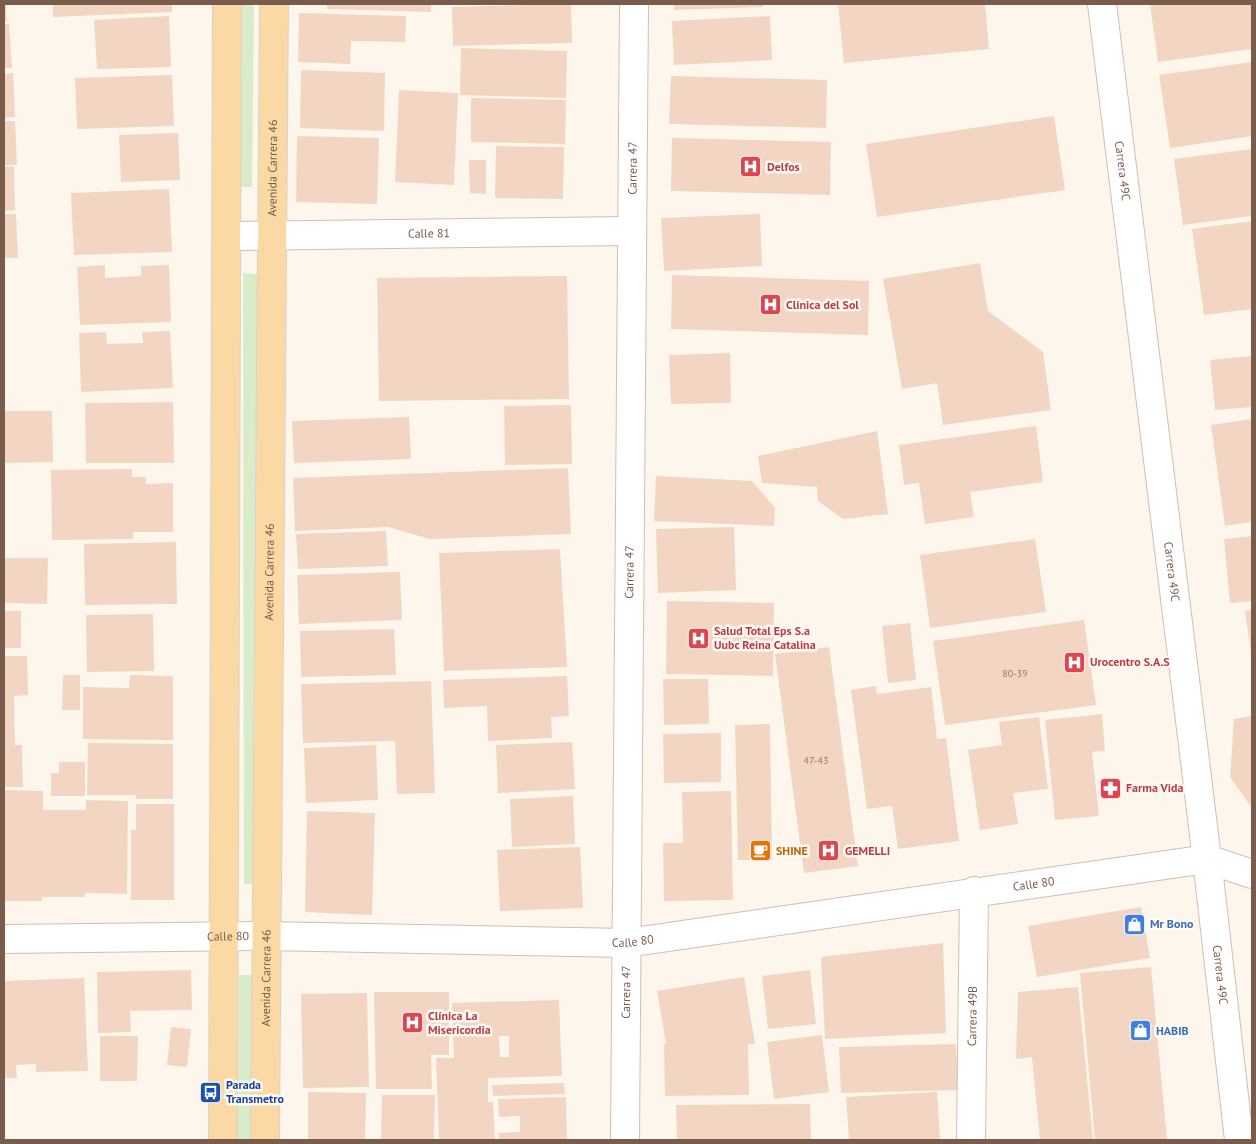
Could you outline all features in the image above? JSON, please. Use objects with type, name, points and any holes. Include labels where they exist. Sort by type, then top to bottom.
[{"type":"main road","points":[[223,1140],[227,4]]},
{"type":"main road","name":"Avenida Carrera 46","points":[[264,1140],[274,4]]},
{"type":"street","name":"Carrera 47","points":[[625,1140],[634,4]]},
{"type":"street","name":"Carrera 49C","points":[[1102,4],[1207,858],[1239,1140]]},
{"type":"street","name":"Calle 81","points":[[227,236],[632,232]]},
{"type":"street","name":"Calle 80","points":[[4,939],[266,936],[627,942],[1207,858],[1252,874]]},
{"type":"street","name":"Carrera 49B","points":[[971,1140],[974,891]]},
{"type":"green space","points":[[239,4],[254,4],[252,187],[238,187]]},
{"type":"green space","points":[[243,273],[257,274],[258,884],[244,884]]},
{"type":"green space","points":[[239,975],[252,975],[251,1140],[238,1140]]},
{"type":"building","points":[[4,4],[6,4],[7,21],[4,21]]},
{"type":"building","points":[[53,4],[172,4],[172,12],[53,17]]},
{"type":"building","points":[[327,4],[431,4],[431,12],[327,9]]},
{"type":"building","points":[[571,4],[572,43],[453,46],[452,7]]},
{"type":"building","points":[[674,4],[763,4],[763,7],[674,10]]},
{"type":"building","points":[[838,4],[985,4],[989,49],[844,63]]},
{"type":"building","points":[[1150,4],[1252,4],[1252,49],[1158,62]]},
{"type":"building","points":[[299,13],[406,16],[405,42],[351,41],[350,64],[298,62]]},
{"type":"building","points":[[169,16],[171,67],[97,69],[94,20]]},
{"type":"building","points":[[770,16],[772,60],[674,65],[672,21]]},
{"type":"building","points":[[4,24],[9,24],[12,68],[4,68]]},
{"type":"building","points":[[461,48],[567,51],[566,98],[460,95]]},
{"type":"building","points":[[1252,62],[1252,136],[1170,148],[1159,75]]},
{"type":"building","points":[[301,70],[385,73],[384,131],[300,128]]},
{"type":"building","points":[[13,73],[15,117],[4,118],[4,74]]},
{"type":"building","points":[[172,75],[174,126],[77,129],[75,78]]},
{"type":"building","points":[[671,76],[827,80],[826,128],[669,124]]},
{"type":"building","points":[[399,90],[458,93],[454,185],[395,182]]},
{"type":"building","points":[[471,98],[566,100],[565,144],[471,142]]},
{"type":"building","points":[[1054,116],[1065,190],[877,217],[866,144]]},
{"type":"building","points":[[4,121],[15,121],[17,165],[4,165]]},
{"type":"building","points":[[178,133],[180,180],[121,182],[119,135]]},
{"type":"building","points":[[297,136],[379,138],[377,204],[296,202]]},
{"type":"building","name":"Delfos","points":[[672,138],[831,142],[830,195],[671,191]]},
{"type":"building","points":[[496,146],[564,147],[563,199],[495,198]]},
{"type":"building","points":[[1252,149],[1252,216],[1183,225],[1174,159]]},
{"type":"building","points":[[469,160],[486,160],[486,194],[470,193]]},
{"type":"building","points":[[14,166],[15,210],[4,211],[4,167]]},
{"type":"building","points":[[169,189],[172,252],[74,255],[71,193]]},
{"type":"building","points":[[4,214],[16,214],[18,258],[4,258]]},
{"type":"building","points":[[760,214],[762,266],[664,271],[661,218]]},
{"type":"building","points":[[1252,221],[1252,309],[1204,315],[1192,229]]},
{"type":"building","points":[[980,263],[988,311],[1043,352],[1051,410],[943,425],[937,383],[902,389],[883,279]]},
{"type":"building","points":[[105,265],[105,278],[141,276],[141,266],[169,265],[171,322],[80,325],[77,267]]},
{"type":"building","name":"Clínica del Sol","points":[[672,275],[869,281],[868,335],[671,329]]},
{"type":"building","points":[[567,276],[569,399],[379,401],[377,278]]},
{"type":"building","points":[[170,331],[173,388],[81,392],[79,333],[106,332],[107,344],[143,343],[142,332]]},
{"type":"building","points":[[730,353],[731,403],[671,404],[669,355]]},
{"type":"building","points":[[1252,356],[1252,407],[1215,410],[1210,360]]},
{"type":"building","points":[[173,402],[174,463],[86,463],[85,403]]},
{"type":"building","points":[[571,405],[572,464],[505,465],[504,406]]},
{"type":"building","points":[[4,411],[52,411],[53,462],[4,463]]},
{"type":"building","points":[[409,417],[411,459],[294,463],[292,421]]},
{"type":"building","points":[[1252,419],[1252,522],[1225,526],[1211,425]]},
{"type":"building","points":[[1036,426],[1043,482],[970,492],[974,517],[925,524],[919,483],[904,485],[899,445]]},
{"type":"building","points":[[877,431],[888,514],[843,519],[818,501],[817,487],[762,483],[758,456]]},
{"type":"building","points":[[568,468],[571,534],[430,539],[388,527],[295,531],[293,478]]},
{"type":"building","points":[[132,469],[132,477],[146,477],[146,484],[173,483],[173,532],[133,532],[133,539],[52,540],[51,470]]},
{"type":"building","points":[[656,476],[752,481],[775,508],[774,526],[654,521]]},
{"type":"building","points":[[734,527],[736,590],[658,593],[656,529]]},
{"type":"building","points":[[386,531],[388,566],[298,569],[296,534]]},
{"type":"building","points":[[1252,536],[1252,601],[1230,603],[1224,539]]},
{"type":"building","points":[[1035,539],[1046,612],[930,628],[920,555]]},
{"type":"building","points":[[176,542],[177,604],[85,605],[84,544]]},
{"type":"building","points":[[560,549],[567,667],[444,671],[439,553]]},
{"type":"building","points":[[4,558],[48,558],[47,604],[4,603]]},
{"type":"building","points":[[400,572],[402,620],[299,624],[297,575]]},
{"type":"building","points":[[667,601],[774,603],[773,676],[666,674]]},
{"type":"building","points":[[1252,610],[1252,654],[1251,654],[1245,611]]},
{"type":"building","points":[[4,611],[21,611],[21,648],[4,648]]},
{"type":"building","points":[[153,614],[154,671],[87,672],[86,615]]},
{"type":"building","points":[[1084,620],[1096,705],[945,725],[933,641]]},
{"type":"building","points":[[910,623],[916,680],[888,683],[882,626]]},
{"type":"building","points":[[394,629],[396,675],[301,677],[300,631]]},
{"type":"building","points":[[829,647],[858,866],[804,873],[775,654]]},
{"type":"building","points":[[4,656],[27,656],[28,695],[14,696],[15,745],[22,745],[23,787],[4,787]]},
{"type":"building","points":[[63,675],[80,675],[80,710],[62,710]]},
{"type":"building","points":[[130,675],[173,676],[173,740],[83,739],[83,687],[129,688]]},
{"type":"building","points":[[567,676],[569,716],[551,717],[552,738],[488,741],[487,706],[444,708],[443,680]]},
{"type":"building","points":[[663,679],[708,679],[709,724],[664,725]]},
{"type":"building","points":[[431,681],[435,793],[397,794],[395,741],[303,743],[301,684]]},
{"type":"building","points":[[876,686],[877,694],[931,687],[937,739],[946,738],[959,841],[898,849],[892,806],[867,809],[851,690]]},
{"type":"building","points":[[1102,714],[1105,751],[1092,752],[1099,816],[1055,820],[1045,720]]},
{"type":"building","points":[[1252,716],[1252,808],[1230,777],[1234,719]]},
{"type":"building","points":[[1039,717],[1048,789],[1013,793],[1018,824],[980,830],[968,750],[1002,745],[999,722]]},
{"type":"building","points":[[770,724],[772,860],[738,860],[735,725]]},
{"type":"building","points":[[721,733],[721,782],[664,783],[663,734]]},
{"type":"building","points":[[572,742],[575,789],[498,793],[496,745]]},
{"type":"building","points":[[88,743],[173,744],[173,799],[136,799],[136,795],[87,795]]},
{"type":"building","points":[[376,745],[378,800],[306,803],[304,748]]},
{"type":"building","points":[[59,762],[85,762],[85,796],[51,796],[51,773],[59,773]]},
{"type":"building","points":[[4,790],[43,791],[43,810],[86,810],[86,800],[128,801],[127,894],[85,893],[85,897],[42,897],[42,901],[4,901]]},
{"type":"building","points":[[731,791],[733,900],[664,901],[663,843],[683,843],[682,792]]},
{"type":"building","points":[[573,796],[575,844],[512,847],[510,799]]},
{"type":"building","points":[[136,804],[174,804],[174,900],[131,900],[131,830],[136,830]]},
{"type":"building","points":[[307,811],[375,813],[372,915],[305,912]]},
{"type":"building","points":[[580,847],[583,908],[500,911],[497,850]]},
{"type":"building","points":[[1141,907],[1150,958],[1037,977],[1028,926]]},
{"type":"building","points":[[943,943],[946,1033],[825,1039],[821,957]]},
{"type":"building","points":[[1151,967],[1167,1140],[1095,1140],[1080,973]]},
{"type":"building","points":[[191,970],[192,1010],[130,1011],[131,1032],[98,1033],[97,972]]},
{"type":"building","points":[[810,970],[816,1024],[768,1029],[762,976]]},
{"type":"building","points":[[744,977],[755,1044],[748,1044],[749,1095],[665,1096],[664,1044],[666,1044],[657,991]]},
{"type":"building","points":[[84,978],[88,1071],[36,1072],[36,1064],[16,1065],[17,1078],[4,1078],[4,981]]},
{"type":"building","points":[[1078,987],[1093,1140],[1040,1140],[1032,1057],[1016,1059],[1018,992]]},
{"type":"building","name":"Clínica La Misericordia","points":[[374,992],[449,992],[449,1055],[431,1055],[432,1089],[376,1089]]},
{"type":"building","points":[[367,993],[369,1087],[303,1088],[301,994]]},
{"type":"building","points":[[559,1000],[562,1076],[488,1078],[488,1102],[493,1102],[495,1140],[439,1140],[436,1058],[454,1058],[452,1003]],"holes":[[[499,1036],[509,1036],[509,1057],[500,1057]]]},
{"type":"building","points":[[171,1027],[191,1029],[187,1067],[167,1065]]},
{"type":"building","points":[[822,1035],[829,1092],[774,1099],[767,1042]]},
{"type":"building","points":[[100,1036],[138,1036],[137,1081],[100,1081]]},
{"type":"building","points":[[956,1044],[958,1090],[841,1093],[839,1047]]},
{"type":"building","points":[[564,1083],[565,1094],[493,1096],[492,1085]]},
{"type":"building","points":[[308,1092],[366,1093],[365,1140],[308,1140]]},
{"type":"building","points":[[937,1092],[940,1140],[849,1140],[846,1097]]},
{"type":"building","points":[[382,1095],[435,1095],[434,1140],[381,1140]]},
{"type":"building","points":[[566,1097],[567,1140],[499,1140],[499,1133],[520,1132],[520,1116],[499,1117],[498,1099]]},
{"type":"building","points":[[810,1104],[811,1140],[677,1140],[676,1105]]},
{"type":"place","name":"Delfos","points":[[751,167]]},
{"type":"place","name":"Clínica del Sol","points":[[770,305]]},
{"type":"place","name":"Salud Total Eps S.a Uubc Reina Catalina","points":[[698,638]]},
{"type":"place","name":"Urocentro S.A.S","points":[[1074,662]]},
{"type":"place","name":"Farma Vida","points":[[1110,788]]},
{"type":"place","name":"SHINE","points":[[760,851]]},
{"type":"place","name":"GEMELLI","points":[[829,851]]},
{"type":"place","name":"Mr Bono","points":[[1134,924]]},
{"type":"place","name":"Clínica La Misericordia","points":[[412,1023]]},
{"type":"place","name":"HABIB","points":[[1140,1031]]},
{"type":"place","name":"Parada Transmetro","points":[[210,1092]]}]
